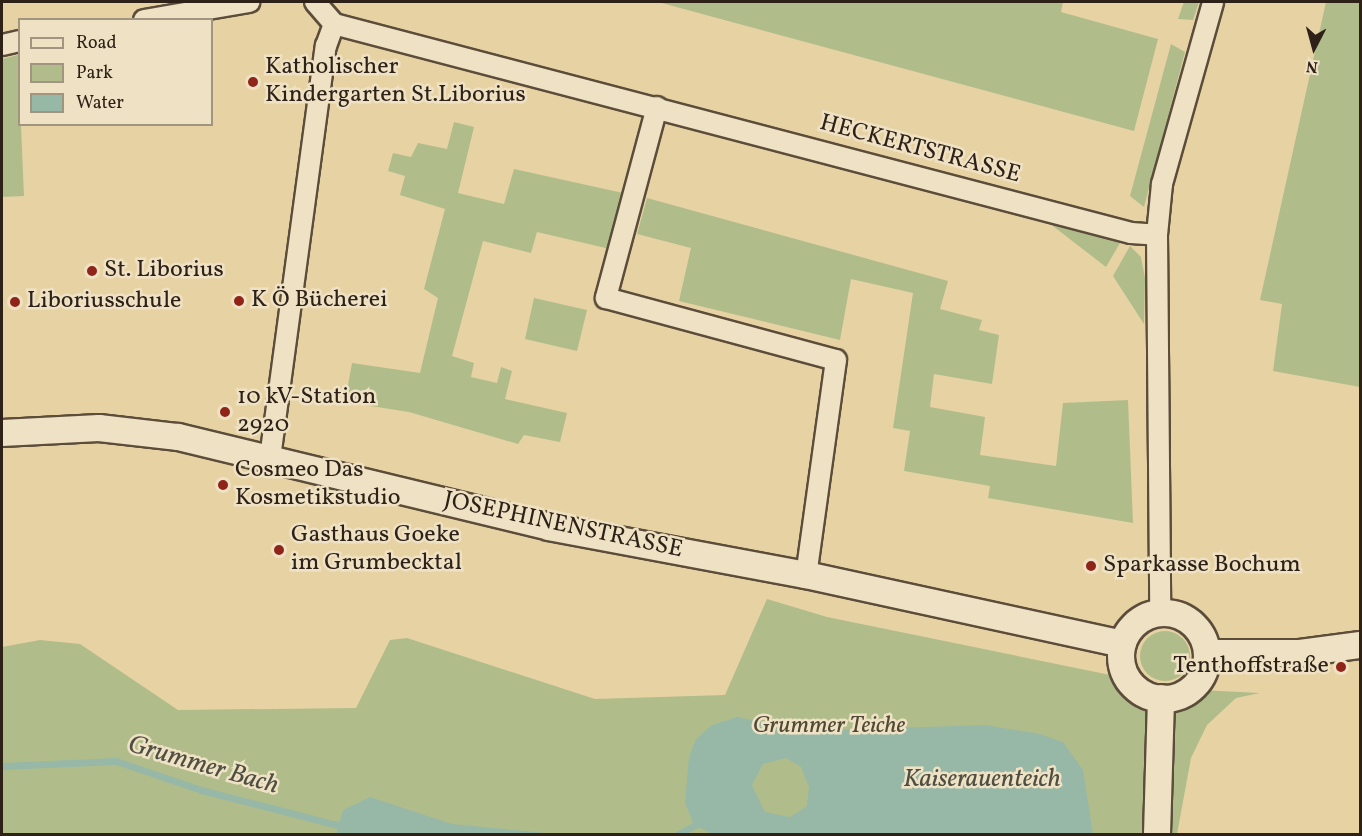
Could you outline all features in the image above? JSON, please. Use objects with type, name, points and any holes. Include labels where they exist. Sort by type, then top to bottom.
[{"type":"street","points":[[156,18],[249,2]]},
{"type":"street","points":[[270,458],[326,46],[334,24],[315,2]]},
{"type":"street","points":[[1160,612],[1157,235],[1162,184],[1213,2]]},
{"type":"street","name":"HECKERTSTRASSE","points":[[334,24],[1131,233],[1157,235]]},
{"type":"street","points":[[2,45],[18,41]]},
{"type":"street","points":[[657,107],[606,298],[836,360],[806,575]]},
{"type":"street","name":"JOSEPHINENSTRASSE","points":[[2,434],[99,428],[178,437],[549,527],[806,575],[1122,644]]},
{"type":"street","points":[[1160,612],[1192,622],[1208,653],[1195,686],[1161,698],[1130,681],[1122,644],[1136,623],[1160,612]]},
{"type":"street","points":[[1208,653],[1300,653],[1360,645]]},
{"type":"street","points":[[1157,834],[1161,698]]},
{"type":"green space","points":[[658,2],[1063,2],[1061,12],[1158,39],[1134,131]]},
{"type":"green space","points":[[1184,2],[1199,2],[1193,20],[1178,19]]},
{"type":"green space","points":[[1326,2],[1360,2],[1360,387],[1273,371],[1282,304],[1260,300]]},
{"type":"green space","points":[[1171,44],[1185,52],[1144,207],[1130,196]]},
{"type":"green space","points":[[18,55],[18,126],[21,126],[24,196],[2,197],[2,59]]},
{"type":"green space","points":[[454,122],[474,127],[458,193],[504,204],[514,169],[623,193],[610,249],[537,232],[531,253],[483,241],[452,356],[474,363],[471,377],[497,383],[501,367],[512,371],[505,399],[567,413],[560,442],[524,435],[518,444],[409,412],[345,402],[352,363],[420,373],[438,298],[424,289],[445,209],[400,195],[405,176],[388,171],[393,153],[411,157],[418,143],[447,149]]},
{"type":"green space","points":[[647,198],[948,281],[940,309],[982,320],[979,330],[999,335],[992,384],[934,374],[930,407],[985,417],[980,455],[1056,466],[1063,403],[1128,400],[1133,523],[988,498],[990,486],[904,471],[910,431],[893,428],[913,293],[851,279],[840,340],[679,301],[691,248],[637,234]]},
{"type":"green space","points":[[1049,223],[1120,243],[1106,267]]},
{"type":"green space","points":[[1130,246],[1141,257],[1145,278],[1144,324],[1113,276]]},
{"type":"green space","points":[[534,298],[587,310],[577,351],[525,339]]},
{"type":"green space","name":"Grummer Teiche","points":[[767,599],[827,617],[1179,689],[1260,693],[1236,698],[1207,725],[1191,758],[1177,834],[2,834],[2,647],[40,640],[80,644],[178,710],[356,708],[390,640],[407,638],[595,699],[725,695]]},
{"type":"green space","points":[[1165,631],[1174,633],[1185,642],[1190,656],[1188,665],[1179,676],[1165,681],[1156,679],[1145,670],[1140,656],[1142,647],[1151,636]]},
{"type":"water","name":"Kaiserauenteich","points":[[737,717],[807,731],[985,725],[1040,734],[1063,742],[1083,770],[1093,834],[712,834],[694,825],[685,803],[689,757],[696,739],[712,725]],"holes":[[[786,758],[801,767],[809,787],[807,806],[790,817],[765,812],[752,785],[763,764]]]},
{"type":"water","points":[[370,797],[452,824],[556,834],[336,834],[343,810]]},
{"type":"waterway","name":"Grummer Bach","points":[[2,766],[116,761],[201,790],[337,825],[352,834]]},
{"type":"waterway","name":"Grummer Bach","points":[[678,834],[702,821]]},
{"type":"place","name":"Katholischer Kindergarten St.Liborius","points":[[253,82]]},
{"type":"place","name":"St. Liborius","points":[[92,271]]},
{"type":"place","name":"K Ö Bücherei","points":[[239,301]]},
{"type":"place","name":"Liboriusschule","points":[[15,302]]},
{"type":"place","name":"10 kV-Station 2920","points":[[225,412]]},
{"type":"place","name":"Cosmeo Das Kosmetikstudio","points":[[223,485]]},
{"type":"place","name":"Gasthaus Goeke im Grumbecktal","points":[[279,550]]},
{"type":"place","name":"Sparkasse Bochum","points":[[1091,566]]},
{"type":"place","name":"Tenthoffstraße","points":[[1341,667]]}]
